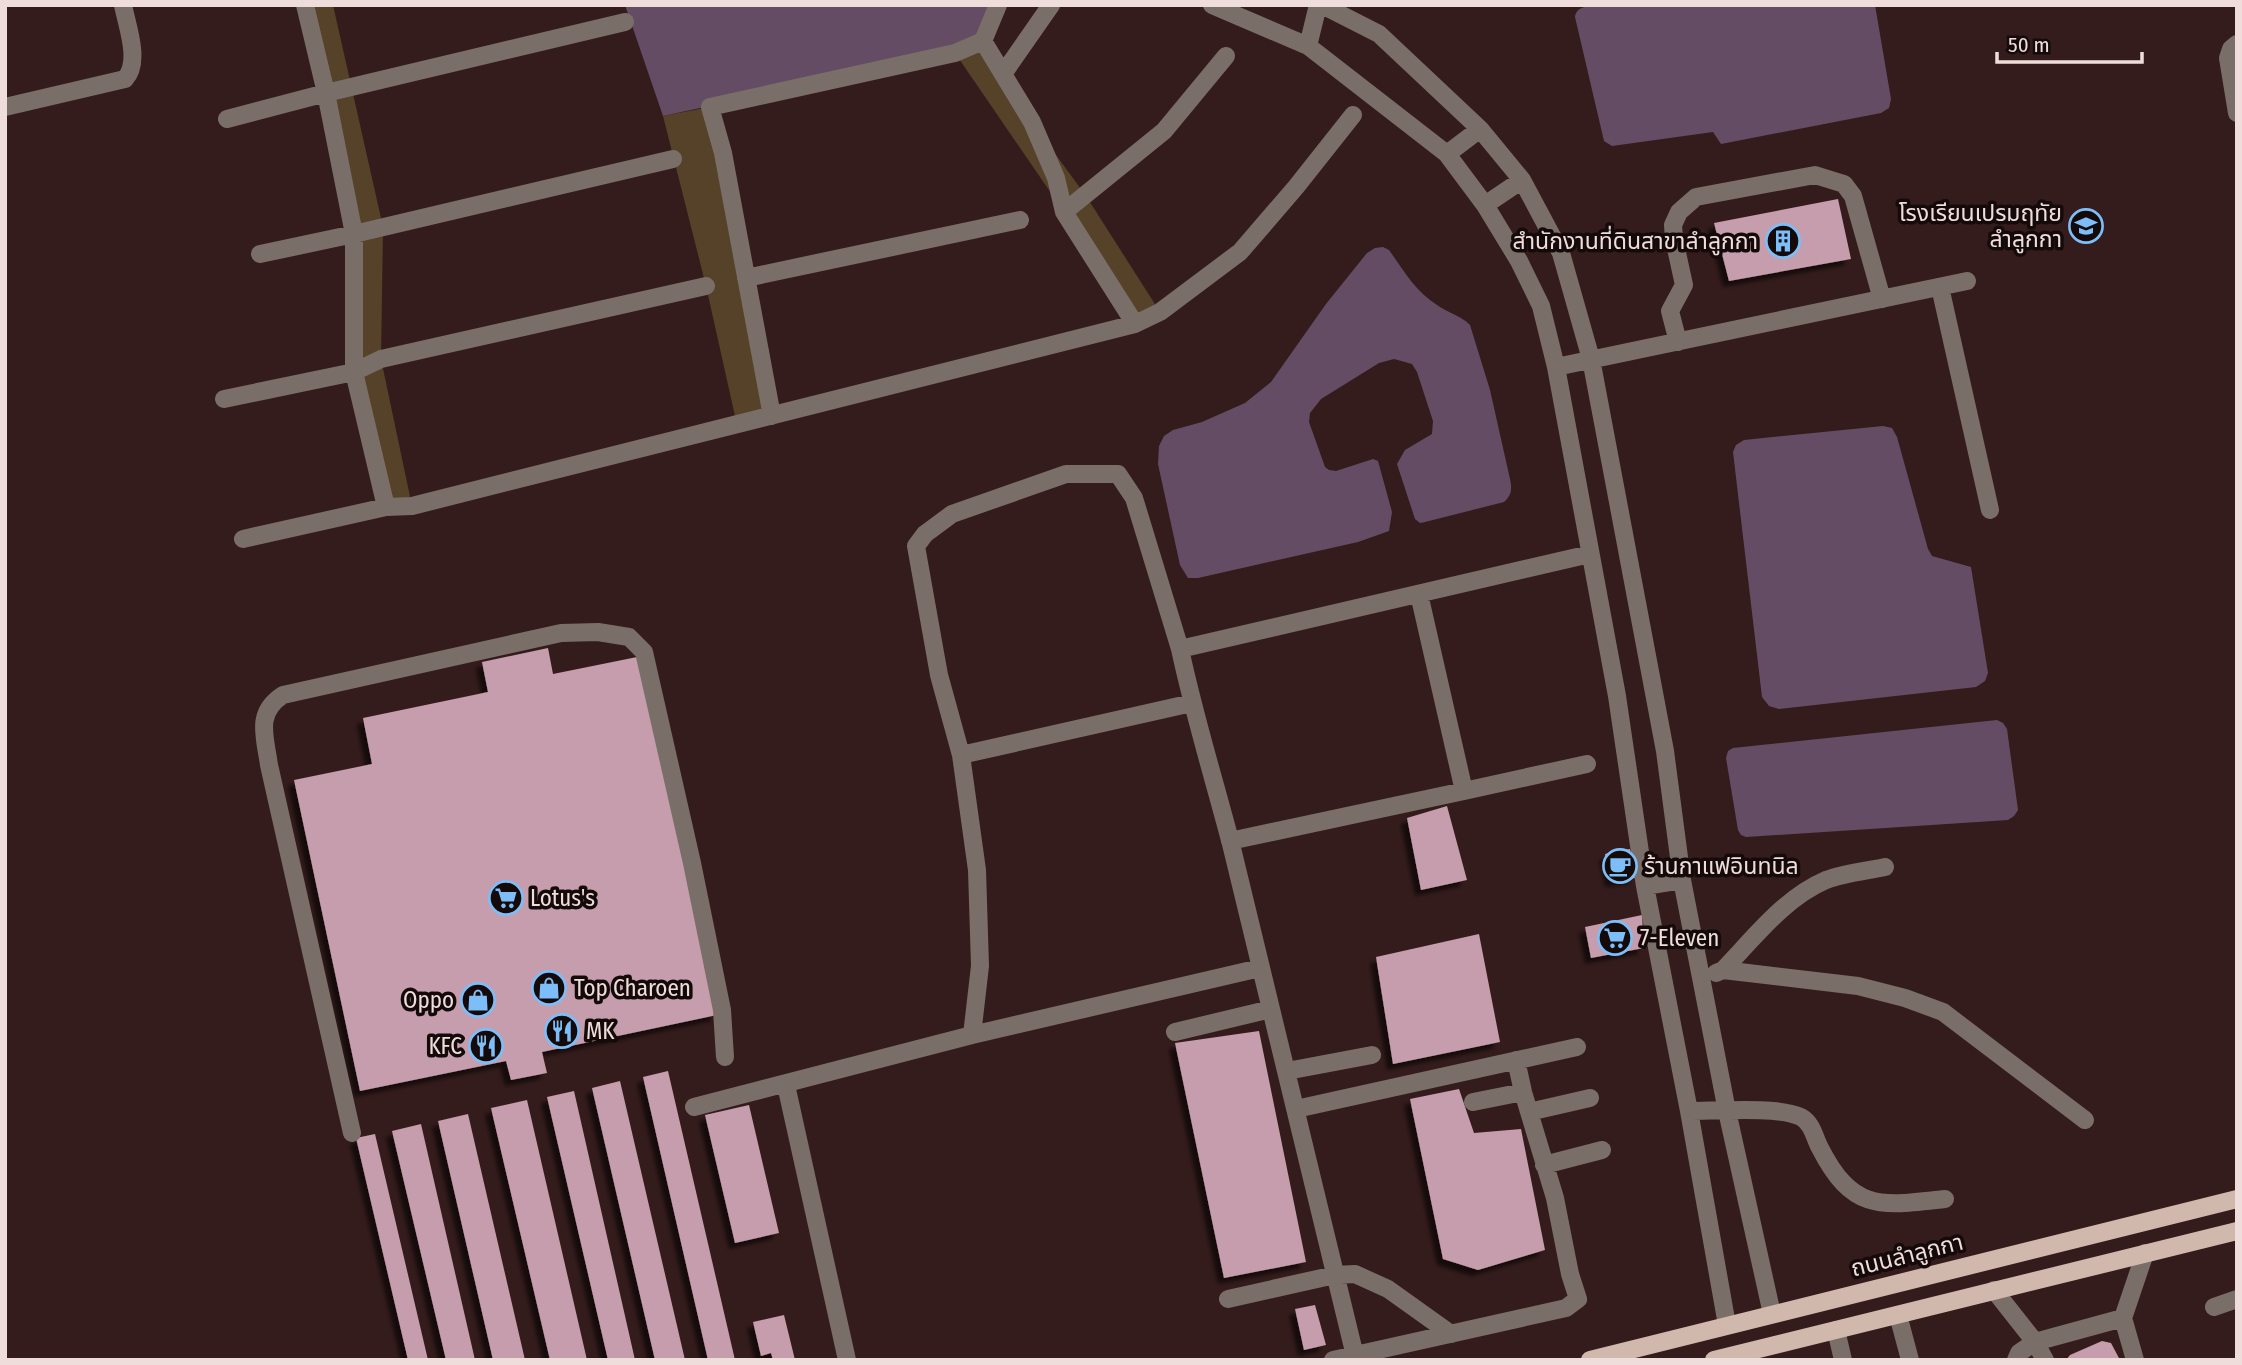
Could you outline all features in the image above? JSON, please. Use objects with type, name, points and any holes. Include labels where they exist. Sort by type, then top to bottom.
[{"type":"main road","name":"ถนนลำลูกกา","points":[[1590,1360],[2237,1199]]},
{"type":"main road","points":[[1714,1360],[1767,1353],[1836,1330],[2237,1231]]},
{"type":"street","points":[[5,107],[125,79],[131,72],[133,62],[123,5]]},
{"type":"street","points":[[305,5],[326,93],[354,234],[354,372],[386,507]]},
{"type":"street","points":[[772,416],[723,153],[710,107],[955,53],[983,41],[998,5]]},
{"type":"street","points":[[1003,74],[1051,5]]},
{"type":"street","points":[[1212,5],[1308,46],[1447,154],[1485,205],[1519,261],[1541,306],[1556,367],[1618,696],[1645,886],[1727,1325]]},
{"type":"street","points":[[1308,46],[1320,5],[1378,34],[1480,129],[1522,180],[1561,253],[1591,359],[1665,751],[1682,880],[1727,1111],[1772,1314]]},
{"type":"street","points":[[227,119],[625,22]]},
{"type":"street","points":[[983,41],[1032,122],[1056,178],[1064,212],[1135,324]]},
{"type":"street","points":[[2237,44],[2231,49],[2228,58],[2237,113]]},
{"type":"street","points":[[1064,212],[1164,131],[1226,56]]},
{"type":"street","points":[[243,539],[386,507],[412,506],[1135,324],[1160,312],[1240,252],[1353,115]]},
{"type":"street","points":[[1447,154],[1480,129]]},
{"type":"street","points":[[260,254],[673,159]]},
{"type":"street","points":[[1678,342],[1670,311],[1684,285],[1673,225],[1679,212],[1696,197],[1815,175],[1844,184],[1853,196],[1882,299]]},
{"type":"street","points":[[1485,205],[1522,180]]},
{"type":"street","points":[[746,278],[1020,220]]},
{"type":"street","points":[[1556,367],[1967,281]]},
{"type":"street","points":[[224,399],[354,372],[381,359],[706,286]]},
{"type":"street","points":[[1940,287],[1990,510]]},
{"type":"street","points":[[972,1035],[981,966],[977,870],[961,755],[939,675],[916,546],[925,534],[953,514],[1066,474],[1118,474],[1134,498],[1180,649],[1230,841],[1355,1357]]},
{"type":"street","points":[[1180,649],[1590,554]]},
{"type":"street","points":[[1419,594],[1464,791]]},
{"type":"street","points":[[352,1133],[269,765],[263,717],[271,703],[283,695],[561,633],[598,632],[629,637],[644,652],[722,1010],[725,1057]]},
{"type":"street","points":[[961,755],[1192,703]]},
{"type":"street","points":[[1230,841],[1587,764]]},
{"type":"street","points":[[1702,980],[1723,970],[1778,914],[1806,890],[1829,879],[1885,867]]},
{"type":"street","points":[[1645,886],[1682,880]]},
{"type":"street","points":[[694,1107],[972,1035],[1260,968]]},
{"type":"street","points":[[1723,970],[1858,986],[1905,998],[1943,1012],[2085,1120]]},
{"type":"street","points":[[1175,1032],[1271,1009]]},
{"type":"street","points":[[1296,1109],[1577,1047]]},
{"type":"street","points":[[1287,1072],[1372,1055]]},
{"type":"street","points":[[1333,1360],[1566,1308],[1578,1299],[1570,1274],[1555,1198],[1516,1060]]},
{"type":"street","points":[[786,1085],[847,1360]]},
{"type":"street","points":[[1473,1102],[1523,1092]]},
{"type":"street","points":[[1529,1112],[1590,1098]]},
{"type":"street","points":[[1689,1111],[1787,1112],[1803,1118],[1812,1128],[1827,1163],[1860,1198],[1888,1205],[1945,1199]]},
{"type":"street","points":[[1544,1165],[1602,1150]]},
{"type":"street","points":[[2135,1360],[2123,1318],[2145,1253]]},
{"type":"street","points":[[1228,1299],[1335,1275],[1355,1274],[1388,1289],[1451,1334]]},
{"type":"street","points":[[1994,1290],[2035,1342],[2045,1360]]},
{"type":"street","points":[[2214,1307],[2237,1299]]},
{"type":"street","points":[[1898,1315],[1910,1360]]},
{"type":"street","points":[[2016,1360],[2019,1353],[2035,1342],[2123,1318]]},
{"type":"street","points":[[1836,1330],[1843,1360]]},
{"type":"shaded area","points":[[305,5],[333,5],[383,227],[381,359],[412,506],[386,507],[354,372],[354,234]]},
{"type":"shaded area","points":[[625,5],[991,5],[981,34],[955,53],[663,116]]},
{"type":"shaded area","points":[[1596,5],[1875,5],[1891,99],[1889,108],[1881,113],[1721,144],[1713,132],[1612,146],[1604,141],[1575,17],[1580,9]]},
{"type":"shaded area","points":[[983,41],[1032,122],[1086,196],[1160,312],[1135,324],[1064,212],[955,53]]},
{"type":"shaded area","points":[[710,107],[772,416],[737,425],[706,286],[663,116]]},
{"type":"shaded area","points":[[1383,247],[1389,250],[1422,293],[1470,325],[1490,390],[1510,479],[1509,497],[1504,502],[1425,522],[1420,523],[1415,519],[1397,464],[1405,450],[1432,434],[1433,421],[1412,364],[1394,359],[1379,363],[1321,399],[1310,413],[1309,422],[1325,467],[1329,470],[1336,471],[1373,459],[1378,461],[1392,512],[1389,531],[1358,542],[1188,578],[1180,565],[1158,464],[1159,446],[1164,436],[1173,430],[1202,422],[1245,403],[1271,382],[1326,304],[1367,253]]},
{"type":"shaded area","points":[[1883,426],[1892,428],[1897,437],[1932,556],[1971,567],[1988,673],[1985,681],[1976,687],[1779,709],[1769,706],[1762,697],[1733,452],[1736,445],[1744,440]]},
{"type":"shaded area","points":[[1997,720],[2007,729],[2018,810],[2008,820],[1746,837],[1738,830],[1726,758],[1728,751],[1733,748]]},
{"type":"building","name":"สำนักงานที่ดินสาขาลำลูกกา","points":[[1838,199],[1851,259],[1729,281],[1714,223]]},
{"type":"building","name":"Lotus's","points":[[548,648],[553,674],[642,656],[717,1015],[542,1052],[547,1073],[511,1080],[506,1061],[360,1091],[294,780],[372,764],[363,718],[488,692],[482,662]]},
{"type":"building","points":[[1447,806],[1467,880],[1421,890],[1407,818]]},
{"type":"building","name":"ร้านกาแฟอินทนิล","points":[[1630,849],[1635,878],[1611,881],[1605,854]]},
{"type":"building","name":"7-Eleven","points":[[1642,915],[1644,948],[1591,958],[1585,927]]},
{"type":"building","points":[[1479,934],[1500,1042],[1393,1064],[1376,957]]},
{"type":"building","points":[[1259,1031],[1306,1262],[1224,1278],[1175,1043]]},
{"type":"building","points":[[668,1071],[735,1360],[708,1360],[643,1077]]},
{"type":"building","points":[[620,1081],[685,1360],[655,1360],[592,1088]]},
{"type":"building","points":[[1459,1089],[1474,1133],[1521,1129],[1545,1250],[1478,1270],[1443,1259],[1410,1099]]},
{"type":"building","points":[[574,1091],[635,1360],[608,1360],[547,1097]]},
{"type":"building","points":[[527,1100],[587,1360],[550,1360],[491,1108]]},
{"type":"building","points":[[749,1105],[779,1233],[735,1243],[705,1115]]},
{"type":"building","points":[[468,1114],[525,1360],[493,1360],[438,1121]]},
{"type":"building","points":[[421,1124],[475,1360],[446,1360],[392,1131]]},
{"type":"building","points":[[375,1134],[428,1360],[408,1360],[356,1138]]},
{"type":"building","points":[[1315,1305],[1326,1345],[1304,1350],[1295,1309]]},
{"type":"building","points":[[784,1315],[795,1360],[773,1360],[771,1353],[761,1356],[753,1322]]},
{"type":"building","points":[[2102,1341],[2111,1343],[2120,1360],[2066,1360],[2070,1355]]},
{"type":"place","name":"โรงเรียนเปรมฤทัย ลำลูกกา","points":[[2086,226]]},
{"type":"place","name":"สำนักงานที่ดินสาขาลำลูกกา","points":[[1783,241]]},
{"type":"place","name":"ร้านกาแฟอินทนิล","points":[[1620,866]]},
{"type":"place","name":"Lotus's","points":[[506,898]]},
{"type":"place","name":"7-Eleven","points":[[1615,938]]},
{"type":"place","name":"Top Charoen","points":[[549,988]]},
{"type":"place","name":"Oppo","points":[[478,1000]]},
{"type":"place","name":"MK","points":[[562,1031]]},
{"type":"place","name":"KFC","points":[[486,1046]]}]
